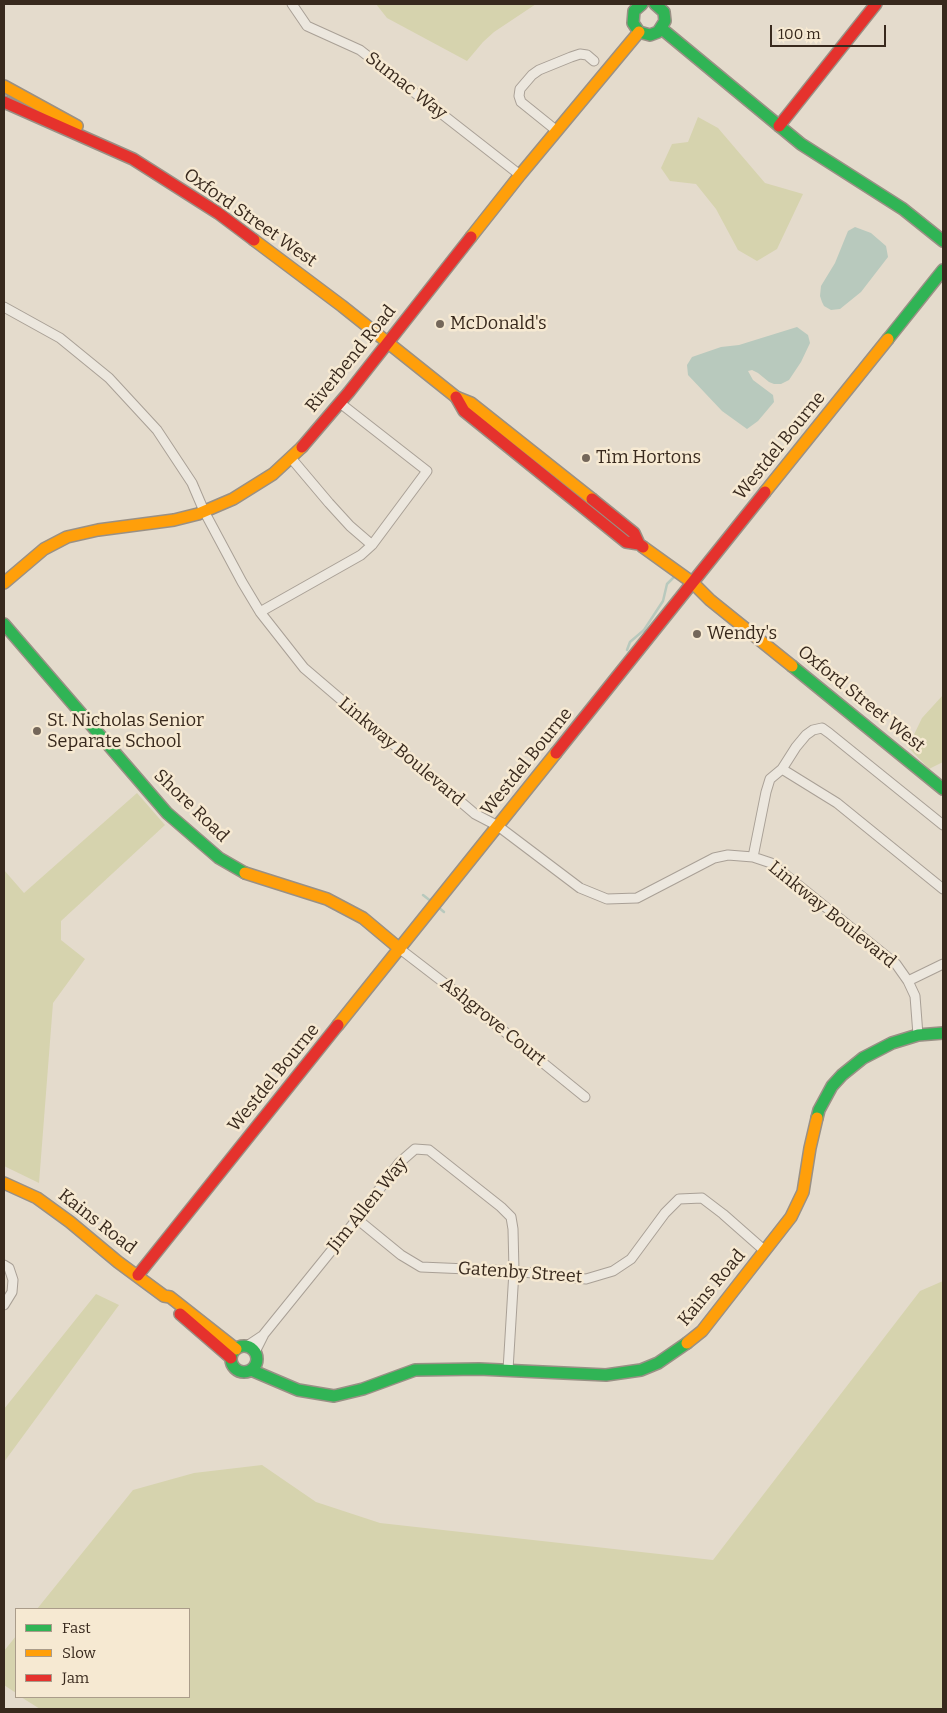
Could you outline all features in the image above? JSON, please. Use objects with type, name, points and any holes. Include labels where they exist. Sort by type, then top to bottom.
[{"type":"street","name":"Sumac Way","points":[[292,4],[307,26],[360,50],[520,175]]},
{"type":"street","points":[[642,4],[634,11],[632,18],[634,27],[639,32],[650,35],[662,29],[665,21],[662,9],[657,4]]},
{"type":"street","points":[[779,126],[876,4]]},
{"type":"street","points":[[662,29],[801,144],[903,210],[943,241]]},
{"type":"street","name":"Riverbend Road","points":[[4,583],[44,549],[67,538],[98,530],[174,520],[204,511],[252,489],[273,474],[291,458],[340,403],[520,175],[639,32]]},
{"type":"street","points":[[557,131],[521,102],[519,96],[520,89],[539,70],[570,57],[580,54],[594,61]]},
{"type":"street","points":[[4,86],[133,159]]},
{"type":"street","name":"Oxford Street West","points":[[4,102],[133,159],[218,213],[456,397],[464,411],[626,542],[639,544],[693,584],[710,600],[943,789]]},
{"type":"street","name":"Westdel Bourne","points":[[138,1276],[943,270]]},
{"type":"street","name":"Linkway Boulevard","points":[[4,307],[60,338],[109,378],[158,430],[192,483],[204,511],[260,612],[304,668],[475,814],[498,826],[580,888],[607,899],[637,898],[714,858],[728,855],[753,857],[771,863],[896,964],[908,981],[915,996],[918,1035]]},
{"type":"street","points":[[260,612],[362,555],[372,545],[427,471],[340,403]]},
{"type":"street","points":[[291,458],[350,526],[372,545]]},
{"type":"street","name":"Shore Road","points":[[4,624],[167,813],[219,858],[249,875],[287,885],[327,899],[363,918],[400,949]]},
{"type":"street","points":[[753,857],[770,779],[782,769],[806,735],[813,730],[822,728],[943,825]]},
{"type":"street","points":[[782,769],[837,803],[943,889]]},
{"type":"street","name":"Ashgrove Court","points":[[400,949],[585,1097]]},
{"type":"street","points":[[908,981],[943,964]]},
{"type":"street","name":"Kains Road","points":[[4,1183],[37,1198],[164,1296],[167,1304],[246,1356],[270,1376],[298,1390],[334,1396],[363,1389],[415,1370],[479,1368],[606,1375],[641,1370],[673,1354],[702,1331],[791,1217],[803,1192],[810,1148],[819,1110],[832,1086],[842,1074],[863,1058],[892,1043],[918,1035],[943,1033]]},
{"type":"street","name":"Jim Allen Way","points":[[246,1356],[400,1163],[415,1149],[429,1150],[511,1217],[514,1272],[508,1370]]},
{"type":"street","name":"Gatenby Street","points":[[357,1219],[401,1255],[421,1267],[514,1272],[586,1279],[613,1271],[631,1259],[665,1213],[679,1198],[702,1198],[724,1214],[765,1251]]},
{"type":"street","points":[[4,1265],[9,1268],[13,1280],[12,1292],[4,1305]]},
{"type":"shaded area","points":[[376,4],[536,4],[494,32],[467,61],[387,18]]},
{"type":"shaded area","points":[[698,117],[718,128],[765,183],[803,194],[777,249],[757,261],[738,250],[716,209],[696,184],[670,181],[661,168],[672,144],[688,142]]},
{"type":"shaded area","points":[[855,227],[871,233],[886,246],[888,257],[861,292],[840,309],[831,310],[824,306],[822,302],[820,296],[821,286],[835,263],[848,231]]},
{"type":"shaded area","points":[[797,327],[808,335],[810,343],[801,362],[789,380],[781,384],[774,384],[752,370],[748,371],[753,380],[773,395],[774,402],[758,421],[747,429],[722,411],[688,375],[687,365],[692,357],[721,347],[739,345]]},
{"type":"shaded area","points":[[943,695],[943,762],[929,769],[908,747],[922,718]]},
{"type":"shaded area","points":[[137,793],[165,825],[61,921],[61,940],[85,959],[53,1003],[39,1183],[4,1166],[4,870],[24,893]]},
{"type":"shaded area","points":[[943,1281],[943,1709],[40,1709],[23,1698],[190,1698],[190,1608],[38,1608],[133,1490],[194,1473],[262,1465],[316,1502],[380,1523],[713,1560],[920,1291]]},
{"type":"shaded area","points":[[96,1294],[119,1305],[4,1462],[4,1409]]},
{"type":"shaded area","points":[[15,1637],[15,1692],[4,1685],[4,1651]]},
{"type":"waterway","points":[[627,650],[630,642],[644,630],[663,601],[667,584],[676,575]]},
{"type":"waterway","points":[[423,895],[432,902]]},
{"type":"waterway","points":[[438,907],[444,912]]},
{"type":"traffic: fast","points":[[642,4],[634,11],[633,23],[639,32],[650,35],[658,32],[665,21],[664,12],[655,4]]},
{"type":"traffic: fast","points":[[662,29],[801,144],[903,209],[943,241]]},
{"type":"traffic: fast","points":[[888,339],[943,270]]},
{"type":"traffic: fast","points":[[4,624],[167,813],[219,858],[245,873]]},
{"type":"traffic: fast","points":[[792,666],[943,789]]},
{"type":"traffic: fast","points":[[817,1118],[819,1110],[832,1086],[863,1058],[892,1043],[918,1035],[943,1033]]},
{"type":"traffic: fast","points":[[251,1370],[298,1390],[334,1396],[363,1389],[415,1370],[479,1369],[606,1375],[641,1370],[658,1363],[687,1343]]},
{"type":"traffic: fast","points":[[244,1346],[253,1350],[257,1359],[253,1368],[244,1372],[235,1368],[231,1359],[235,1350],[244,1346]]},
{"type":"traffic: slow","points":[[471,237],[639,32]]},
{"type":"traffic: slow","points":[[4,86],[77,126]]},
{"type":"traffic: slow","points":[[254,240],[342,306],[456,397],[471,403],[592,499]]},
{"type":"traffic: slow","points":[[765,492],[888,339]]},
{"type":"traffic: slow","points":[[4,583],[44,549],[67,537],[98,530],[174,520],[198,514],[233,499],[273,474],[302,447]]},
{"type":"traffic: slow","points":[[643,547],[693,583],[710,600],[792,666]]},
{"type":"traffic: slow","points":[[338,1025],[556,753]]},
{"type":"traffic: slow","points":[[245,873],[327,899],[363,918],[400,949]]},
{"type":"traffic: slow","points":[[687,1343],[702,1331],[791,1217],[803,1192],[817,1118]]},
{"type":"traffic: slow","points":[[4,1183],[37,1198],[70,1222],[118,1262],[164,1296],[170,1297],[236,1349]]},
{"type":"traffic: jam","points":[[779,126],[876,4]]},
{"type":"traffic: jam","points":[[4,102],[133,159],[218,213],[254,240]]},
{"type":"traffic: jam","points":[[302,447],[349,392],[471,237]]},
{"type":"traffic: jam","points":[[456,397],[464,411],[626,542],[639,544],[643,547]]},
{"type":"traffic: jam","points":[[556,753],[765,492]]},
{"type":"traffic: jam","points":[[592,499],[634,533],[639,544]]},
{"type":"traffic: jam","points":[[138,1275],[338,1025]]},
{"type":"traffic: jam","points":[[180,1314],[231,1358]]},
{"type":"place","name":"McDonald's","points":[[440,324]]},
{"type":"place","name":"Tim Hortons","points":[[586,458]]},
{"type":"place","name":"Wendy's","points":[[697,634]]},
{"type":"place","name":"St. Nicholas Senior Separate School","points":[[37,731]]}]
